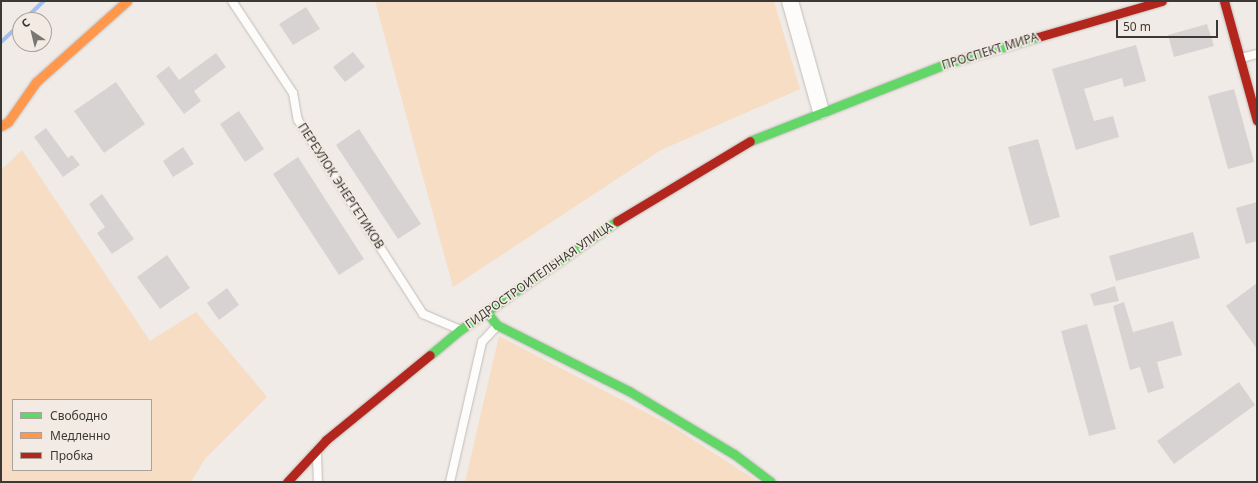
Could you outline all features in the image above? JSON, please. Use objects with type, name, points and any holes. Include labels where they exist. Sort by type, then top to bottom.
[{"type":"street","points":[[1,126],[8,122],[36,82],[126,1]]},
{"type":"street","points":[[790,1],[821,111]]},
{"type":"street","name":"ПРОСПЕКТ МИРА","points":[[821,111],[945,64],[1162,1]]},
{"type":"street","points":[[1224,1],[1257,121]]},
{"type":"street","name":"ГИДРОСТРОИТЕЛЬНАЯ УЛИЦА","points":[[287,482],[317,450],[460,330],[592,236],[703,167],[760,136],[821,111]]},
{"type":"street","points":[[486,311],[497,325],[629,392],[734,454],[771,482]]},
{"type":"lane","name":"ПЕРЕУЛОК ЭНЕРГЕТИКОВ","points":[[232,1],[293,93],[298,120],[423,314],[460,330]]},
{"type":"lane","points":[[1240,58],[1257,54]]},
{"type":"lane","points":[[450,482],[482,342],[497,325]]},
{"type":"lane","points":[[317,450],[318,482]]},
{"type":"shaded area","points":[[375,1],[774,1],[800,89],[661,150],[453,287]]},
{"type":"shaded area","points":[[22,150],[150,341],[196,312],[267,397],[205,459],[191,482],[1,482],[1,170]]},
{"type":"shaded area","points":[[499,336],[670,425],[759,482],[465,482]]},
{"type":"building","points":[[306,7],[320,29],[293,45],[279,24]]},
{"type":"building","points":[[1207,24],[1214,46],[1174,57],[1168,35]]},
{"type":"building","points":[[1136,45],[1146,81],[1124,87],[1122,78],[1084,89],[1094,121],[1113,116],[1119,137],[1076,150],[1052,69]]},
{"type":"building","points":[[353,52],[365,67],[345,82],[333,67]]},
{"type":"building","points":[[216,53],[226,67],[194,91],[201,101],[184,114],[156,76],[169,66],[179,80]]},
{"type":"building","points":[[116,82],[145,124],[104,153],[74,111]]},
{"type":"building","points":[[1234,89],[1254,162],[1228,169],[1208,96]]},
{"type":"building","points":[[239,111],[264,149],[245,162],[220,124]]},
{"type":"building","points":[[46,128],[68,158],[72,155],[80,165],[63,177],[34,137]]},
{"type":"building","points":[[359,129],[421,224],[398,239],[336,145]]},
{"type":"building","points":[[1038,139],[1060,217],[1030,226],[1008,147]]},
{"type":"building","points":[[183,147],[194,164],[173,177],[163,161]]},
{"type":"building","points":[[298,157],[364,259],[339,275],[273,174]]},
{"type":"building","points":[[102,194],[134,239],[112,254],[97,233],[105,227],[89,204]]},
{"type":"building","points":[[1257,202],[1257,241],[1246,244],[1236,208]]},
{"type":"building","points":[[1193,232],[1200,258],[1116,281],[1109,256]]},
{"type":"building","points":[[167,255],[190,288],[160,309],[137,277]]},
{"type":"building","points":[[1257,283],[1257,349],[1226,306]]},
{"type":"building","points":[[1115,286],[1119,301],[1094,306],[1090,294]]},
{"type":"building","points":[[227,288],[239,305],[219,320],[207,303]]},
{"type":"building","points":[[1124,302],[1133,332],[1173,321],[1182,355],[1157,362],[1164,388],[1148,393],[1140,367],[1130,370],[1113,306]]},
{"type":"building","points":[[1087,324],[1116,429],[1089,436],[1061,331]]},
{"type":"building","points":[[1239,382],[1255,405],[1174,464],[1157,441]]},
{"type":"waterway","points":[[32,12],[44,1]]},
{"type":"waterway","points":[[1,42],[12,32]]},
{"type":"traffic: fast","points":[[750,141],[945,64],[1038,37]]},
{"type":"traffic: fast","points":[[430,355],[460,330],[617,221]]},
{"type":"traffic: fast","points":[[486,311],[497,325],[629,391],[734,454],[771,482]]},
{"type":"traffic: slow","points":[[1,126],[8,122],[36,82],[127,1]]},
{"type":"traffic: jam","points":[[1038,37],[1162,1]]},
{"type":"traffic: jam","points":[[1224,1],[1257,121]]},
{"type":"traffic: jam","points":[[617,221],[750,141]]},
{"type":"traffic: jam","points":[[287,482],[326,440],[430,355]]}]
